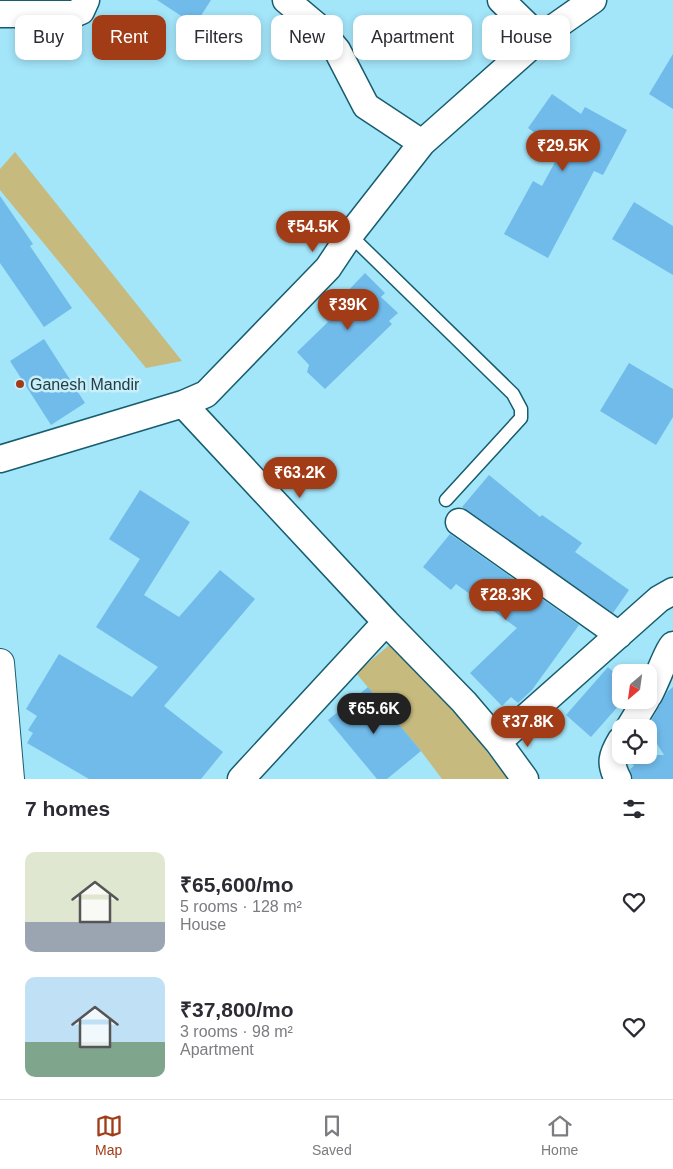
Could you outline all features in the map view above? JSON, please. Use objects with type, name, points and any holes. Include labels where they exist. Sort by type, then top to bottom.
[{"type":"street","points":[[0,14],[74,14],[81,11],[86,0]]},
{"type":"street","points":[[286,0],[317,26],[337,50],[366,106],[422,143]]},
{"type":"street","points":[[570,16],[592,0]]},
{"type":"street","points":[[513,4],[522,15]]},
{"type":"street","points":[[0,459],[183,404],[206,394],[328,268],[350,235],[422,143],[515,60]]},
{"type":"street","points":[[183,404],[386,622],[464,702],[498,742],[525,779]]},
{"type":"street","points":[[452,511],[619,635]]},
{"type":"street","points":[[498,742],[659,599],[673,592]]},
{"type":"street","points":[[241,779],[386,622]]},
{"type":"street","points":[[658,678],[663,668],[666,654],[673,645]]},
{"type":"street","points":[[0,663],[10,779]]},
{"type":"street","points":[[612,764],[618,779]]},
{"type":"lane","points":[[350,235],[513,394],[521,409],[521,418],[452,511]]},
{"type":"shaded area","points":[[15,152],[182,361],[146,368],[0,190],[0,169]]},
{"type":"shaded area","points":[[394,641],[452,706],[508,779],[442,779],[356,673]]},
{"type":"building","points":[[157,0],[211,0],[201,15],[180,15]]},
{"type":"building","points":[[673,54],[673,109],[649,94]]},
{"type":"building","points":[[552,94],[581,114],[585,107],[627,130],[603,175],[594,171],[548,258],[504,234],[533,181],[542,186],[561,151],[528,128]]},
{"type":"building","points":[[0,196],[33,244],[30,246],[72,308],[44,327],[0,263]]},
{"type":"building","points":[[634,202],[673,226],[673,275],[612,239]]},
{"type":"building","points":[[365,273],[385,293],[381,297],[398,313],[389,321],[392,324],[325,389],[307,372],[309,365],[297,352],[328,322],[323,317]]},
{"type":"building","points":[[44,339],[85,403],[51,425],[10,361]]},
{"type":"building","points":[[629,363],[673,389],[673,417],[656,445],[600,411]]},
{"type":"building","points":[[489,475],[540,517],[542,515],[582,543],[575,552],[629,590],[613,613],[462,507]]},
{"type":"building","points":[[140,490],[190,522],[144,595],[179,617],[220,570],[255,599],[164,706],[223,752],[201,779],[89,779],[27,743],[33,733],[28,730],[37,716],[26,709],[59,654],[132,697],[158,667],[96,627],[140,559],[109,539]]},
{"type":"building","points":[[450,534],[579,625],[532,690],[518,703],[511,697],[502,706],[470,673],[517,628],[456,584],[451,590],[423,567]]},
{"type":"building","points":[[608,667],[612,671],[612,709],[616,709],[591,737],[566,715]]},
{"type":"building","points":[[368,687],[421,751],[387,779],[377,779],[328,720]]},
{"type":"building","points":[[673,687],[673,779],[633,779],[630,769],[634,766],[632,764],[657,764],[657,755],[664,755],[657,744],[657,719],[652,719],[668,691]]},
{"type":"place","name":"Ganesh Mandir","points":[[20,384]]}]
